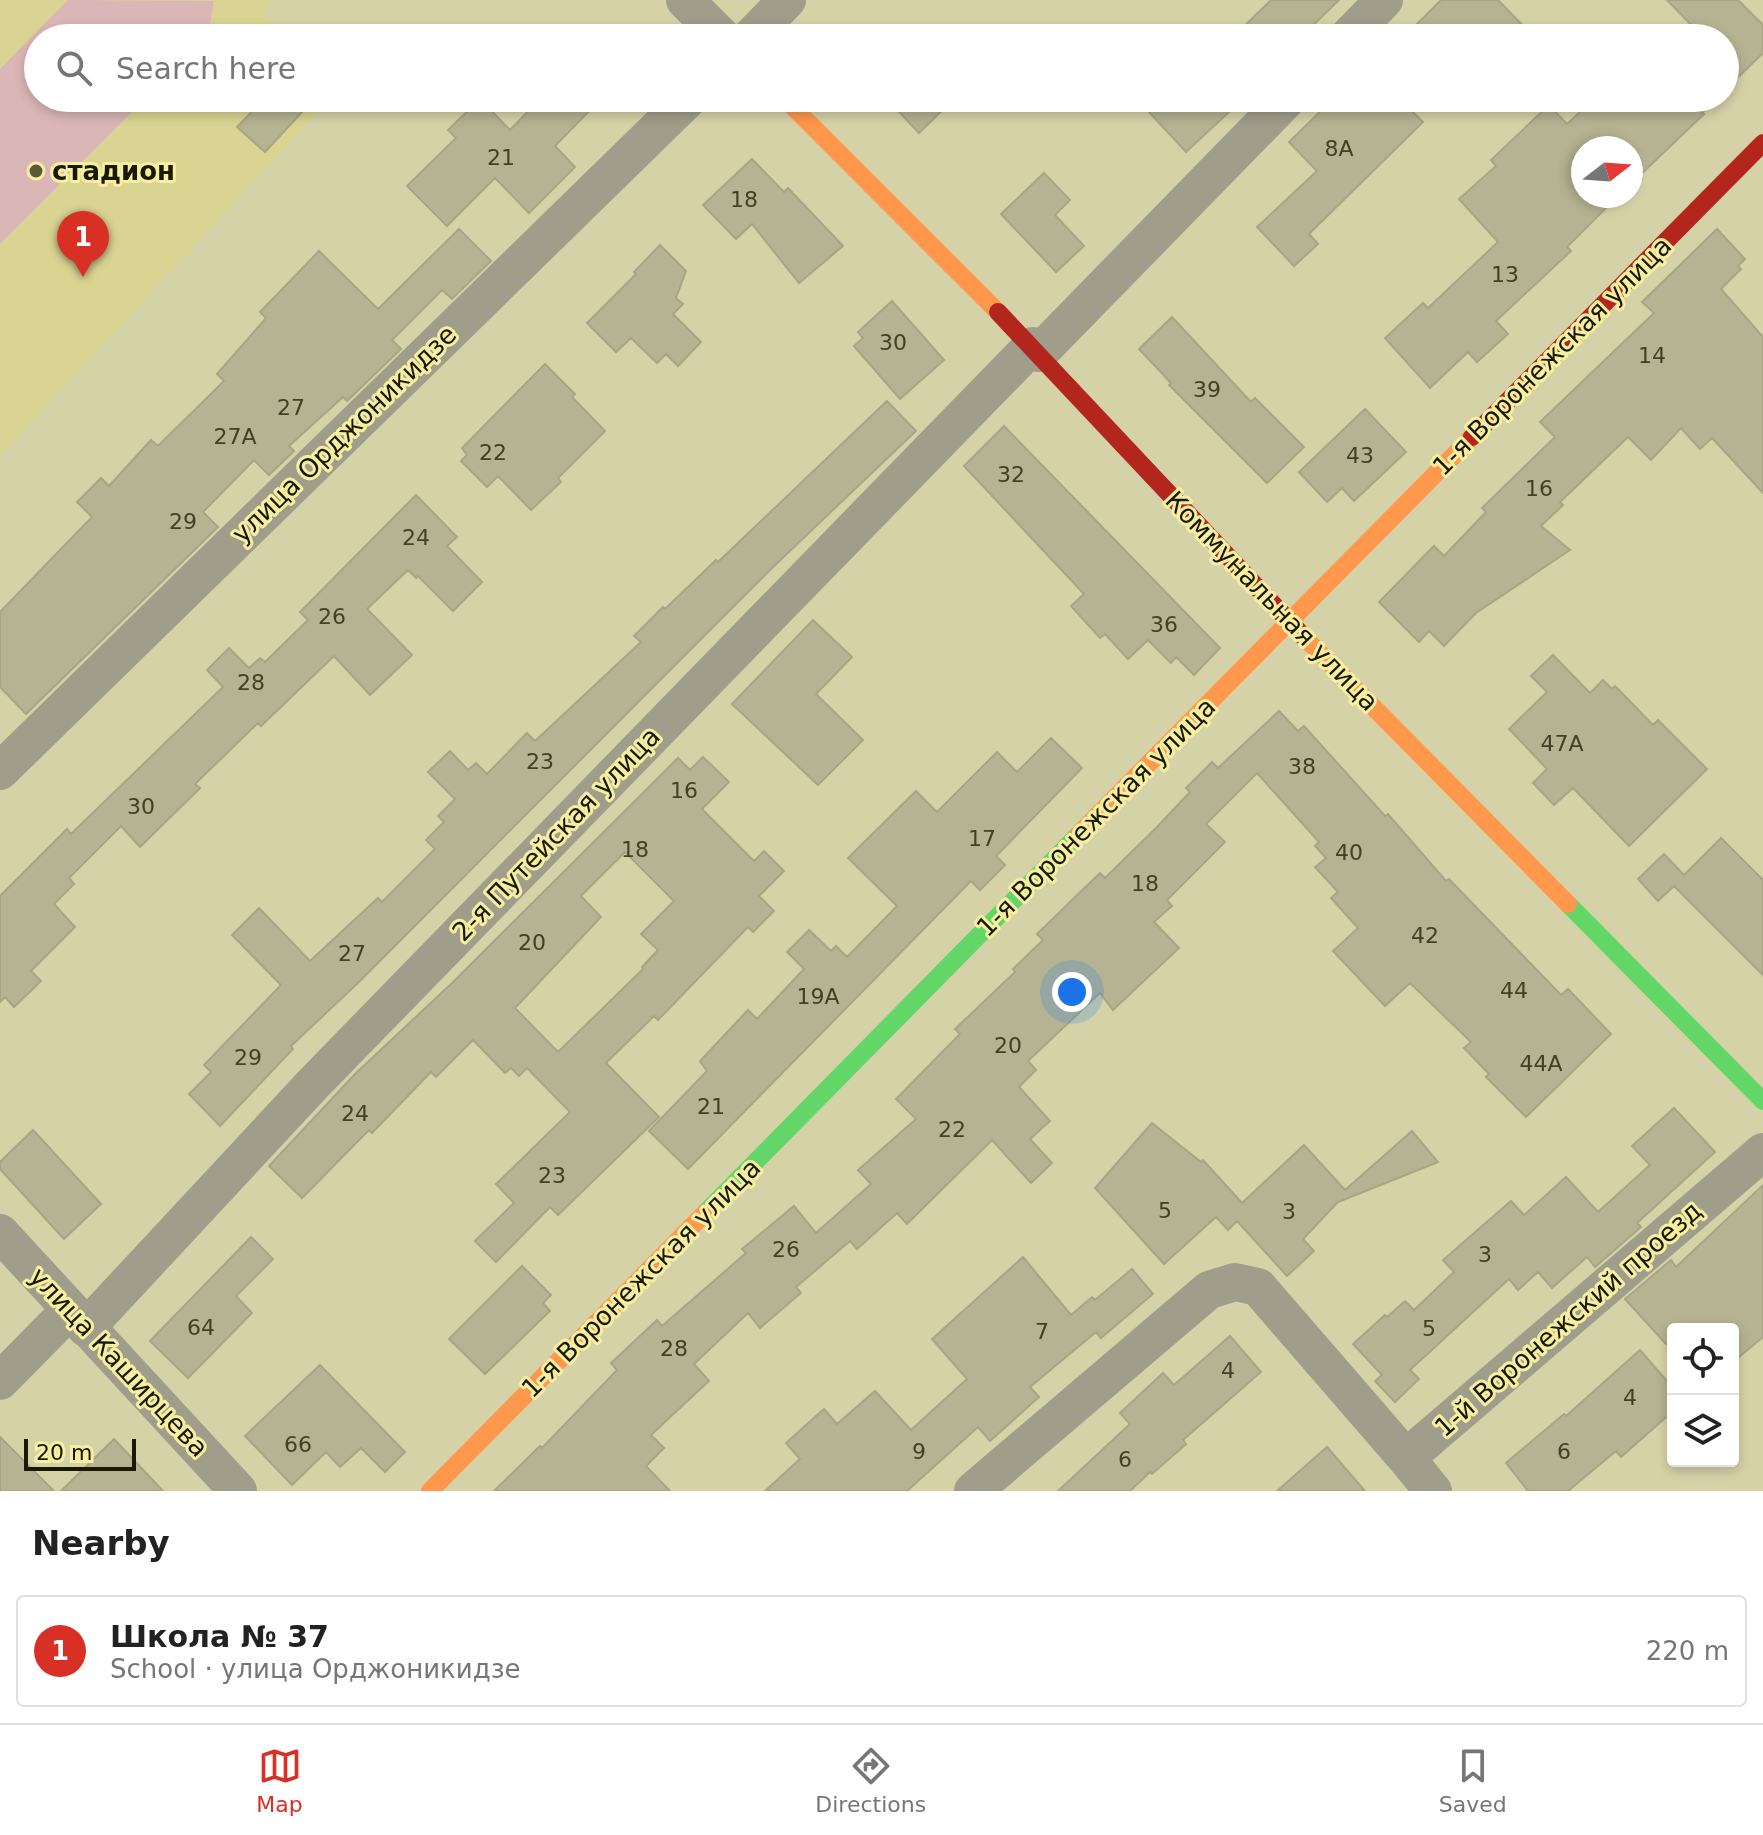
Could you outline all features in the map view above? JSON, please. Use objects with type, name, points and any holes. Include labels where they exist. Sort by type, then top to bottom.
[{"type":"street","points":[[685,0],[709,24]]},
{"type":"street","points":[[764,24],[787,0]]},
{"type":"street","points":[[1361,24],[1384,0]]},
{"type":"street","name":"улица Орджоникидзе","points":[[0,771],[675,112]]},
{"type":"street","name":"Коммунальная улица","points":[[798,112],[1036,350],[1289,622],[1763,1101]]},
{"type":"street","name":"2-я Путейская улица","points":[[0,1381],[78,1319],[1274,112]]},
{"type":"street","name":"1-я Воронежская улица","points":[[430,1491],[1763,143]]},
{"type":"street","name":"1-й Воронежский проезд","points":[[1406,1458],[1763,1152]]},
{"type":"street","name":"улица Каширцева","points":[[0,1233],[238,1491]]},
{"type":"street","points":[[973,1491],[1209,1290],[1235,1282],[1258,1287],[1433,1491]]},
{"type":"shaded area","points":[[0,0],[273,0],[262,13],[275,24],[24,24],[24,112],[318,112],[0,456]]},
{"type":"shaded area","name":"стадион","points":[[68,0],[214,1],[210,24],[44,24]]},
{"type":"shaded area","name":"стадион","points":[[24,45],[24,112],[132,112],[0,244],[0,69]]},
{"type":"building","points":[[1271,0],[1339,0],[1314,24],[1246,24]]},
{"type":"building","points":[[1441,0],[1498,0],[1521,24],[1417,24]]},
{"type":"building","points":[[1667,0],[1738,0],[1763,25],[1763,53],[1739,76],[1739,24],[1690,24]]},
{"type":"building","points":[[251,112],[302,112],[265,152],[237,127]]},
{"type":"building","points":[[467,112],[493,112],[510,130],[527,112],[588,112],[555,146],[575,167],[529,213],[495,178],[447,226],[407,186],[456,138],[448,130]]},
{"type":"building","points":[[899,112],[941,112],[919,133]]},
{"type":"building","points":[[1149,112],[1229,112],[1186,152]]},
{"type":"building","points":[[1320,112],[1413,112],[1423,122],[1309,234],[1318,244],[1294,266],[1257,227],[1317,171],[1289,142]]},
{"type":"building","points":[[1542,112],[1556,112],[1567,124],[1580,112],[1704,114],[1643,172],[1643,136],[1571,136],[1571,208],[1606,208],[1567,247],[1571,251],[1496,321],[1508,334],[1477,362],[1468,352],[1430,388],[1385,338],[1423,303],[1428,308],[1498,242],[1459,199],[1496,166],[1491,160]]},
{"type":"building","points":[[752,159],[784,192],[788,188],[843,246],[799,283],[752,224],[736,239],[703,205]]},
{"type":"building","points":[[1044,173],[1070,200],[1055,215],[1084,246],[1056,272],[1001,214]]},
{"type":"building","points":[[459,229],[491,261],[452,299],[442,290],[392,340],[401,349],[347,401],[343,397],[289,446],[294,451],[269,475],[254,460],[203,512],[218,527],[26,714],[0,687],[0,612],[92,517],[77,502],[101,478],[109,486],[151,440],[158,446],[224,381],[217,374],[266,318],[260,312],[319,251],[378,309]]},
{"type":"building","points":[[1717,229],[1745,259],[1738,266],[1741,269],[1721,289],[1763,337],[1763,493],[1712,438],[1700,449],[1681,428],[1651,460],[1628,437],[1560,502],[1563,505],[1541,526],[1570,550],[1476,613],[1444,646],[1429,631],[1419,642],[1379,602],[1434,546],[1444,556],[1486,512],[1482,508],[1555,437],[1540,422],[1654,313],[1642,302]]},
{"type":"building","points":[[660,245],[686,271],[676,298],[683,304],[673,314],[701,342],[678,366],[666,354],[657,363],[631,338],[616,352],[587,323]]},
{"type":"building","points":[[892,301],[944,360],[900,399],[854,346],[863,338],[858,332]]},
{"type":"building","points":[[1172,317],[1251,402],[1255,398],[1304,447],[1267,483],[1169,385],[1171,383],[1139,349]]},
{"type":"building","points":[[545,364],[605,431],[558,478],[561,482],[531,510],[498,476],[487,487],[461,461],[467,455],[462,448]]},
{"type":"building","points":[[887,401],[916,431],[771,569],[359,982],[291,1046],[293,1049],[220,1126],[189,1094],[211,1072],[204,1065],[281,985],[232,935],[259,908],[310,961],[378,898],[382,902],[435,849],[426,840],[444,822],[438,816],[455,799],[428,772],[450,751],[468,770],[476,763],[487,774],[527,733],[535,741],[641,642],[634,636],[663,607],[665,609],[716,560],[718,562]]},
{"type":"building","points":[[1365,409],[1406,452],[1354,501],[1342,488],[1327,502],[1299,472]]},
{"type":"building","points":[[1004,426],[1220,648],[1194,675],[1176,657],[1171,663],[1148,640],[1128,659],[1105,634],[1100,638],[1071,606],[1084,594],[964,466]]},
{"type":"building","points":[[416,495],[457,537],[447,546],[482,582],[453,611],[408,570],[367,609],[412,655],[370,695],[334,656],[195,784],[200,788],[140,847],[121,826],[69,878],[74,884],[54,904],[75,927],[31,971],[41,981],[14,1007],[5,997],[0,1002],[0,896],[67,829],[71,834],[223,687],[207,670],[229,648],[249,668],[260,658],[265,662],[308,620],[300,612]]},
{"type":"building","points":[[813,620],[852,657],[816,694],[863,740],[818,785],[732,704]]},
{"type":"building","points":[[1553,655],[1590,693],[1603,680],[1612,689],[1615,686],[1653,725],[1658,720],[1707,769],[1629,846],[1573,788],[1554,805],[1533,783],[1547,769],[1509,729],[1547,692],[1531,676]]},
{"type":"building","points":[[1279,711],[1298,731],[1304,726],[1385,816],[1388,814],[1446,881],[1449,879],[1561,995],[1568,989],[1611,1034],[1526,1117],[1486,1077],[1489,1074],[1464,1048],[1471,1042],[1410,983],[1385,1006],[1333,951],[1358,928],[1331,898],[1338,892],[1315,867],[1326,858],[1315,846],[1319,842],[1257,773],[1206,824],[1225,842],[1167,900],[1172,906],[1154,922],[1179,948],[1113,1010],[1100,993],[1028,1061],[1036,1070],[1019,1087],[1050,1121],[1030,1139],[1052,1163],[1031,1183],[992,1140],[907,1224],[897,1213],[857,1249],[850,1241],[796,1287],[801,1293],[760,1328],[748,1313],[694,1364],[709,1381],[651,1435],[664,1448],[646,1466],[670,1491],[494,1491],[540,1446],[542,1448],[617,1370],[611,1363],[657,1320],[662,1326],[746,1253],[742,1249],[794,1206],[816,1233],[871,1184],[858,1170],[916,1119],[896,1099],[960,1034],[955,1029],[1015,972],[1013,969],[1043,940],[1037,934],[1100,873],[1105,878],[1156,828],[1190,792],[1186,788],[1212,762],[1218,768]]},
{"type":"building","points":[[1051,738],[1082,768],[996,856],[1005,865],[980,890],[971,881],[688,1169],[649,1131],[707,1071],[700,1061],[748,1010],[757,1019],[804,969],[787,952],[809,930],[831,951],[836,946],[847,957],[897,906],[848,858],[916,791],[937,812],[997,752],[1017,772]]},
{"type":"building","points":[[703,757],[729,782],[702,809],[754,861],[764,851],[784,871],[759,896],[774,911],[753,932],[748,927],[658,1020],[654,1016],[606,1063],[659,1117],[558,1215],[550,1207],[496,1262],[475,1241],[514,1203],[496,1184],[570,1112],[527,1068],[519,1076],[511,1068],[505,1073],[473,1040],[436,1077],[431,1072],[372,1133],[369,1130],[302,1198],[269,1166],[355,1074],[452,983],[678,758],[690,770]],"holes":[[[625,852],[674,901],[641,934],[658,950],[643,969],[558,1052],[515,1008],[601,917],[581,896]]]},
{"type":"building","points":[[1721,838],[1763,880],[1763,975],[1674,886],[1658,901],[1638,879],[1664,854],[1684,875]]},
{"type":"building","points":[[1674,1108],[1715,1152],[1637,1223],[1641,1227],[1595,1267],[1587,1257],[1552,1288],[1538,1272],[1518,1290],[1509,1279],[1410,1370],[1419,1379],[1395,1402],[1375,1381],[1382,1375],[1353,1344],[1405,1301],[1414,1310],[1454,1272],[1443,1260],[1511,1201],[1524,1215],[1566,1177],[1598,1212],[1650,1165],[1632,1146]]},
{"type":"building","points":[[1152,1123],[1201,1162],[1203,1160],[1242,1203],[1304,1145],[1345,1190],[1412,1131],[1438,1162],[1338,1202],[1303,1239],[1314,1251],[1287,1276],[1237,1221],[1228,1230],[1216,1217],[1164,1264],[1095,1188]]},
{"type":"building","points":[[33,1130],[101,1204],[64,1239],[0,1169],[0,1162]]},
{"type":"building","points":[[1763,1185],[1763,1337],[1739,1357],[1739,1323],[1667,1323],[1666,1344],[1625,1299],[1671,1260],[1676,1267]]},
{"type":"building","points":[[251,1237],[273,1259],[236,1296],[252,1313],[188,1378],[150,1341]]},
{"type":"building","points":[[1023,1257],[1071,1315],[1092,1297],[1095,1300],[1132,1269],[1153,1294],[1101,1338],[1096,1332],[1030,1387],[1039,1397],[990,1441],[978,1427],[907,1491],[765,1491],[800,1459],[786,1443],[824,1409],[837,1424],[875,1391],[911,1430],[967,1379],[932,1339]]},
{"type":"building","points":[[522,1266],[551,1295],[543,1303],[550,1311],[485,1374],[449,1339]]},
{"type":"building","points":[[1230,1336],[1261,1372],[1183,1440],[1186,1444],[1130,1491],[1058,1491],[1130,1424],[1120,1413],[1163,1373],[1174,1385]]},
{"type":"building","points":[[1640,1350],[1667,1381],[1667,1416],[1621,1457],[1616,1451],[1568,1491],[1528,1491],[1506,1463],[1564,1414],[1566,1416]]},
{"type":"building","points":[[320,1365],[405,1452],[385,1472],[361,1448],[340,1467],[326,1452],[292,1485],[245,1436]]},
{"type":"building","points":[[0,1437],[54,1491],[0,1491]]},
{"type":"building","points":[[114,1439],[163,1491],[61,1491]]},
{"type":"building","points":[[1327,1447],[1365,1491],[1277,1491]]},
{"type":"traffic: fast","points":[[705,1213],[1077,836]]},
{"type":"traffic: fast","points":[[1568,904],[1763,1101]]},
{"type":"traffic: slow","points":[[798,112],[998,312]]},
{"type":"traffic: slow","points":[[1077,836],[1472,437]]},
{"type":"traffic: slow","points":[[1303,636],[1568,904]]},
{"type":"traffic: slow","points":[[430,1491],[705,1213]]},
{"type":"traffic: jam","points":[[1472,437],[1763,143]]},
{"type":"traffic: jam","points":[[998,312],[1303,636]]},
{"type":"place","name":"стадион","points":[[36,171]]},
{"type":"place","name":"Школа № 37","points":[[83,277]]}]
